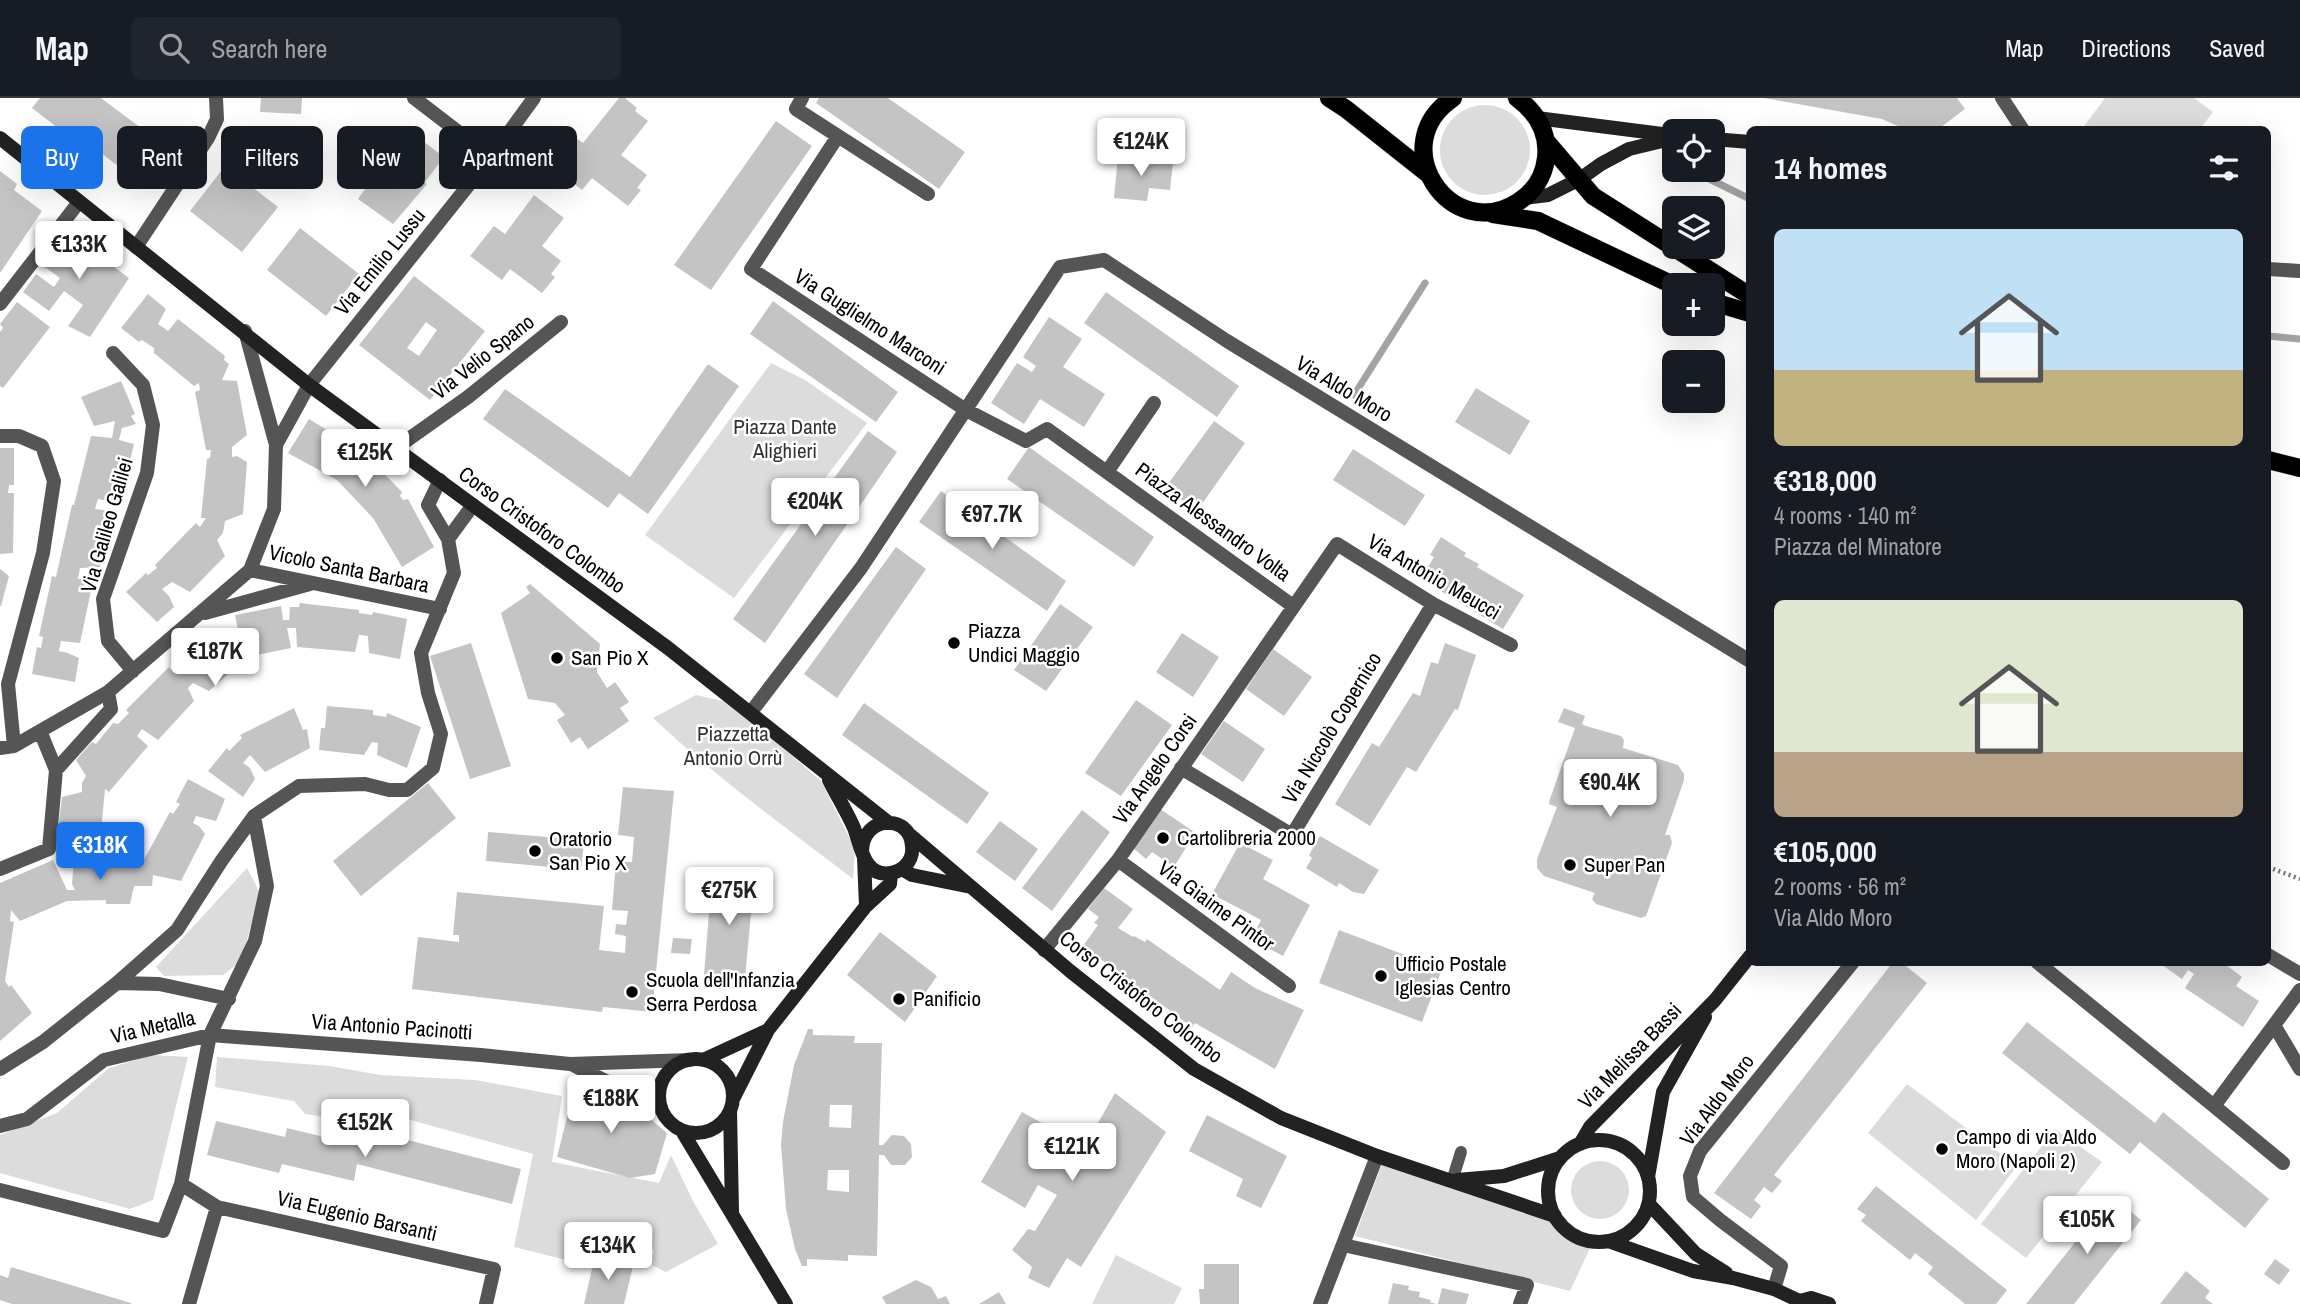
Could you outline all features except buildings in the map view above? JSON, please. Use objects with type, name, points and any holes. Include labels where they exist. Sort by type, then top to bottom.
[{"type":"main road","points":[[1329,98],[1427,174],[1447,199],[1461,207],[1476,212],[1538,221],[1662,280]]},
{"type":"main road","points":[[1427,174],[1423,153],[1426,132],[1436,113],[1452,98]]},
{"type":"main road","points":[[1476,212],[1502,210],[1524,198],[1540,178],[1547,154],[1546,141],[1537,118],[1517,98]]},
{"type":"main road","points":[[1546,141],[1593,196],[1746,293]]},
{"type":"main road","points":[[1725,306],[1746,312]]},
{"type":"main road","points":[[2271,461],[2300,468]]},
{"type":"street","points":[[136,247],[208,138],[217,119],[216,98]]},
{"type":"street","points":[[414,98],[451,126]]},
{"type":"street","name":"Via Emilio Lussu","points":[[514,126],[534,98]]},
{"type":"street","points":[[802,98],[796,109],[928,194]]},
{"type":"street","points":[[2002,98],[2020,126]]},
{"type":"street","points":[[1537,118],[1662,135]]},
{"type":"street","name":"Via Guglielmo Marconi","points":[[838,136],[751,269],[965,410]]},
{"type":"street","name":"Corso Cristoforo Colombo","points":[[0,138],[309,384],[751,712],[889,822]]},
{"type":"street","points":[[1524,198],[1548,195],[1629,149],[1662,140]]},
{"type":"street","points":[[1725,140],[1746,142]]},
{"type":"street","name":"Via Emilio Lussu","points":[[276,445],[309,384],[465,189]]},
{"type":"street","points":[[0,304],[79,202]]},
{"type":"street","name":"Via Aldo Moro","points":[[751,712],[861,568],[1060,267],[1104,261],[1227,341],[1746,659]]},
{"type":"street","points":[[2271,269],[2300,271]]},
{"type":"street","name":"Via Velio Spano","points":[[396,448],[468,397],[561,322]]},
{"type":"street","points":[[0,436],[19,436],[41,446],[54,481],[43,553],[8,684],[7,747],[108,692],[250,570],[274,509],[276,445],[244,331]]},
{"type":"street","name":"Via Galileo Galilei","points":[[113,353],[144,385],[153,425],[147,473],[103,599],[108,641],[132,671]]},
{"type":"street","name":"Piazza Alessandro Volta","points":[[1107,472],[1154,404]]},
{"type":"street","name":"Piazza Alessandro Volta","points":[[965,410],[1026,441],[1046,429],[1293,606]]},
{"type":"street","points":[[0,1069],[43,1042],[117,983],[177,930],[222,860],[254,817],[299,786],[365,784],[389,790],[407,790],[433,768],[441,734],[428,693],[421,653],[454,573],[448,539],[428,505],[440,481]]},
{"type":"street","points":[[448,539],[474,505]]},
{"type":"street","name":"Via Angelo Corsi","points":[[1045,950],[1118,860],[1337,544]]},
{"type":"street","name":"Via Antonio Meucci","points":[[1337,544],[1433,604],[1511,645]]},
{"type":"street","name":"Vicolo Santa Barbara","points":[[250,570],[440,609]]},
{"type":"street","points":[[200,614],[315,583]]},
{"type":"street","name":"Via Niccolò Copernico","points":[[1181,768],[1292,835],[1433,604]]},
{"type":"street","points":[[56,770],[111,709],[108,692]]},
{"type":"street","points":[[0,869],[49,849],[56,770],[40,731]]},
{"type":"street","name":"Corso Cristoforo Colombo","points":[[827,775],[854,828],[863,855],[866,906]]},
{"type":"street","points":[[0,1190],[163,1231],[181,1184],[210,1035],[255,941],[267,886],[254,817]]},
{"type":"street","points":[[768,1030],[696,1060],[678,1064],[668,1072],[659,1095],[661,1108],[673,1125],[694,1133],[707,1132],[718,1126],[768,1030],[866,906],[890,884],[896,871],[911,857],[912,841],[909,834],[897,824],[881,823],[868,831],[862,844],[863,855],[875,871],[896,871]]},
{"type":"street","name":"Corso Cristoforo Colombo","points":[[909,834],[1045,950],[1194,1069],[1281,1118],[1377,1156],[1555,1216],[1564,1228],[1577,1237],[1608,1241],[1693,1271],[1774,1289],[1803,1303],[1811,1298],[1829,1304]]},
{"type":"street","name":"Via Giaime Pintor","points":[[1118,860],[1289,986]]},
{"type":"street","name":"Corso Cristoforo Colombo","points":[[896,871],[974,888]]},
{"type":"street","points":[[2271,957],[2300,974]]},
{"type":"street","name":"Via Melissa Bassi","points":[[1580,1144],[1590,1127],[1714,1000],[1746,961]]},
{"type":"street","name":"Via Aldo Moro","points":[[1774,1289],[1781,1266],[1693,1196],[1690,1176],[1699,1151],[1850,966]]},
{"type":"street","points":[[2042,966],[2283,1163]]},
{"type":"street","points":[[117,983],[159,984],[229,999]]},
{"type":"street","points":[[2214,1106],[2300,990]]},
{"type":"street","name":"Via Melissa Bassi","points":[[1648,1178],[1663,1092],[1714,1000]]},
{"type":"street","points":[[2274,1025],[2300,1069]]},
{"type":"street","name":"Via Antonio Pacinotti","points":[[210,1035],[570,1064],[696,1060]]},
{"type":"street","name":"Via Metalla","points":[[0,1126],[27,1119],[104,1060],[210,1035]]},
{"type":"street","points":[[696,1060],[714,1064],[724,1071],[730,1082],[732,1213]]},
{"type":"street","name":"Via Antonio Pacinotti","points":[[570,1064],[661,1108]]},
{"type":"street","points":[[682,1130],[786,1304]]},
{"type":"street","points":[[1580,1144],[1607,1140],[1624,1146],[1638,1157],[1648,1178],[1650,1190],[1643,1217],[1621,1237],[1608,1241]]},
{"type":"street","name":"Corso Cristoforo Colombo","points":[[1452,1181],[1504,1176],[1560,1158],[1580,1144]]},
{"type":"street","points":[[1320,1304],[1377,1156]]},
{"type":"street","points":[[1555,1216],[1549,1202],[1548,1186],[1552,1171],[1560,1158]]},
{"type":"street","name":"Via Eugenio Barsanti","points":[[181,1184],[217,1207],[494,1269],[486,1304]]},
{"type":"street","name":"Corso Cristoforo Colombo","points":[[1648,1204],[1696,1254],[1733,1278]]},
{"type":"street","points":[[189,1304],[217,1207]]},
{"type":"street","points":[[1343,1245],[1527,1285],[1521,1304]]},
{"type":"lane","points":[[1452,1181],[1461,1152]]},
{"type":"path","points":[[2271,868],[2300,879]]},
{"type":"green space","points":[[2105,98],[2194,98],[2213,112],[2202,126],[2084,126]]},
{"type":"green space","points":[[1485,105],[1502,108],[1517,118],[1527,133],[1530,150],[1527,167],[1517,182],[1502,192],[1485,195],[1468,192],[1453,182],[1443,167],[1440,150],[1443,133],[1453,118],[1468,108]]},
{"type":"green space","name":"Piazza Dante Alighieri","points":[[771,363],[805,380],[867,423],[734,598],[645,535]]},
{"type":"green space","name":"Piazzetta Antonio Orrù","points":[[696,695],[731,703],[821,781],[855,849],[853,879],[726,781],[653,718]]},
{"type":"green space","points":[[247,868],[260,893],[241,961],[223,975],[164,976],[156,967]]},
{"type":"green space","points":[[152,1055],[188,1057],[153,1200],[130,1209],[0,1173],[0,1135],[57,1113],[109,1068]]},
{"type":"green space","points":[[217,1057],[330,1066],[380,1075],[475,1080],[562,1096],[552,1162],[659,1183],[671,1155],[718,1244],[666,1272],[650,1264],[654,1250],[591,1232],[582,1264],[514,1247],[533,1154],[371,1109],[368,1123],[305,1114],[294,1101],[215,1087]]},
{"type":"green space","name":"Campo di via Aldo Moro (Napoli 2)","points":[[1907,1084],[2017,1166],[1976,1220],[1868,1133]]},
{"type":"green space","name":"Campo di via Aldo Moro (Napoli 2)","points":[[2055,1129],[2102,1162],[2026,1258],[1981,1224]]},
{"type":"green space","points":[[1594,1161],[1606,1161],[1616,1165],[1625,1174],[1629,1196],[1621,1211],[1606,1219],[1594,1219],[1584,1215],[1575,1206],[1571,1196],[1571,1184],[1575,1174],[1584,1165]]},
{"type":"green space","points":[[1382,1164],[1552,1220],[1565,1233],[1591,1246],[1570,1291],[1355,1236]]},
{"type":"green space","points":[[1116,1255],[1182,1288],[1174,1304],[1092,1304]]},
{"type":"waterway","points":[[1715,182],[1746,197]]},
{"type":"waterway","points":[[1354,395],[1425,283]]},
{"type":"waterway","points":[[2271,336],[2300,339]]},
{"type":"place","name":"Piazza Undici Maggio","points":[[954,643]]},
{"type":"place","name":"San Pio X","points":[[557,658]]},
{"type":"place","name":"Cartolibreria 2000","points":[[1163,838]]},
{"type":"place","name":"Oratorio San Pio X","points":[[535,851]]},
{"type":"place","name":"Super Pan","points":[[1570,865]]},
{"type":"place","name":"Ufficio Postale Iglesias Centro","points":[[1381,976]]},
{"type":"place","name":"Scuola dell'Infanzia Serra Perdosa","points":[[632,992]]},
{"type":"place","name":"Panificio","points":[[899,999]]},
{"type":"place","name":"Campo di via Aldo Moro (Napoli 2)","points":[[1942,1149]]}]
